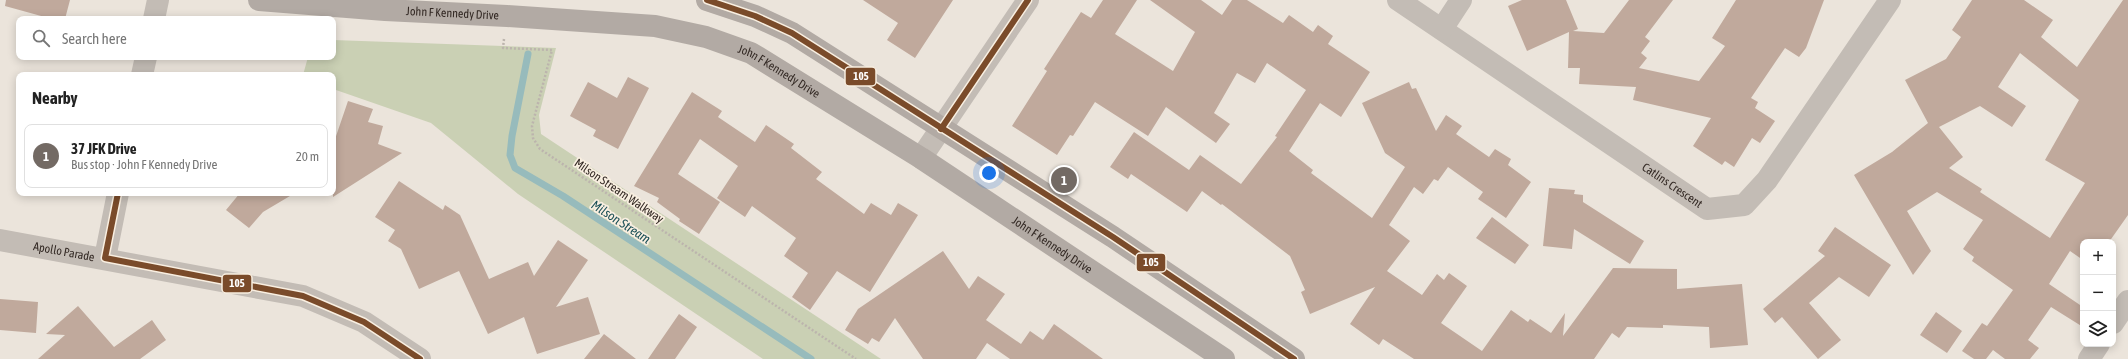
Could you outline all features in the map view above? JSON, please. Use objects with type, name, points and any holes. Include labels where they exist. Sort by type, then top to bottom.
[{"type":"main road","name":"John F Kennedy Drive","points":[[259,0],[385,10],[507,16],[655,26],[706,37],[751,53],[921,158],[1224,359]]},
{"type":"main road","points":[[707,0],[755,16],[792,33],[1113,237],[1294,359]]},
{"type":"street","points":[[155,16],[158,0]]},
{"type":"street","points":[[921,158],[1028,0]]},
{"type":"street","name":"Catlins Crescent","points":[[1398,0],[1707,209],[1744,205],[1767,180],[1890,0]]},
{"type":"street","points":[[1442,29],[1461,0]]},
{"type":"street","points":[[143,72],[145,60]]},
{"type":"street","points":[[105,258],[117,196]]},
{"type":"street","name":"Apollo Parade","points":[[0,240],[105,258],[303,296],[364,322],[420,359]]},
{"type":"street","points":[[2116,319],[2128,301]]},
{"type":"street","points":[[2090,359],[2097,347]]},
{"type":"path","name":"Milson Stream Walkway","points":[[507,16],[503,48],[552,50],[532,126],[533,138],[540,149],[856,359]]},
{"type":"green space","points":[[336,40],[556,48],[539,115],[541,134],[881,359],[763,359],[518,194],[431,123],[336,90],[336,72],[304,72],[307,60],[336,60]]},
{"type":"building","points":[[6,0],[70,0],[66,16],[41,16],[5,6]]},
{"type":"building","points":[[863,0],[953,0],[915,58],[887,40],[898,23]]},
{"type":"building","points":[[1103,0],[1137,0],[1115,34],[1173,71],[1195,32],[1150,0],[1201,0],[1222,15],[1232,0],[1247,0],[1283,23],[1289,15],[1313,32],[1318,25],[1333,36],[1328,44],[1370,72],[1341,117],[1320,103],[1289,151],[1313,170],[1311,173],[1372,218],[1405,167],[1385,153],[1362,103],[1409,82],[1412,89],[1416,88],[1436,131],[1446,115],[1462,126],[1456,134],[1489,157],[1495,149],[1511,159],[1508,165],[1531,182],[1506,218],[1478,199],[1483,192],[1448,167],[1438,181],[1434,179],[1423,194],[1414,187],[1389,225],[1410,241],[1387,271],[1422,295],[1437,274],[1444,280],[1449,273],[1467,286],[1441,323],[1482,351],[1511,310],[1528,322],[1530,319],[1551,333],[1565,313],[1563,336],[1613,268],[1677,269],[1677,289],[1742,284],[1748,345],[1710,348],[1709,327],[1663,325],[1663,328],[1627,327],[1619,338],[1612,333],[1594,359],[1414,359],[1383,339],[1379,345],[1350,324],[1375,287],[1310,314],[1301,292],[1305,290],[1290,256],[1222,204],[1221,205],[1202,191],[1187,212],[1131,174],[1128,179],[1110,167],[1134,132],[1189,170],[1200,155],[1241,184],[1277,137],[1275,136],[1306,90],[1267,63],[1255,83],[1237,73],[1214,113],[1230,124],[1216,143],[1166,107],[1148,136],[1095,102],[1073,136],[1070,135],[1057,155],[1012,126],[1047,71],[1044,69],[1081,12],[1091,18]]},
{"type":"building","points":[[1522,0],[1566,0],[1578,29],[1573,31],[1604,33],[1629,0],[1673,0],[1645,37],[1650,41],[1641,53],[1647,58],[1639,68],[1699,81],[1725,46],[1712,38],[1736,0],[1824,0],[1806,48],[1799,57],[1785,48],[1751,98],[1758,102],[1755,108],[1775,121],[1760,143],[1752,138],[1734,167],[1725,161],[1722,165],[1693,146],[1711,118],[1633,100],[1636,87],[1579,84],[1580,68],[1568,68],[1569,32],[1527,51],[1508,6]]},
{"type":"building","points":[[1972,0],[2024,0],[2053,20],[2041,37],[2077,67],[2123,0],[2128,0],[2128,215],[2111,239],[2080,239],[2080,258],[2070,251],[2049,284],[2080,305],[2080,325],[2051,307],[2028,340],[2039,348],[2030,359],[2005,359],[1993,350],[1986,359],[1974,359],[1962,351],[1982,323],[1987,326],[2013,290],[1972,261],[1974,257],[1963,249],[1983,220],[1937,192],[1907,211],[1931,251],[1913,275],[1854,175],[1892,152],[1928,123],[1905,80],[1946,59],[1961,37],[1952,30]],"holes":[[[2020,53],[2079,100],[2045,160],[2085,183],[2050,238],[1980,192],[1982,189],[1949,168],[1963,157],[1939,127],[1980,106],[2012,127],[2026,106],[1998,87]]]},
{"type":"building","points":[[628,77],[649,88],[618,149],[593,136],[596,130],[570,116],[588,82],[617,98]]},
{"type":"building","points":[[692,92],[722,111],[718,117],[755,142],[766,125],[794,144],[791,148],[822,172],[816,179],[864,214],[871,203],[891,215],[898,203],[918,215],[870,292],[837,271],[810,310],[792,297],[808,273],[784,256],[796,238],[752,206],[745,217],[717,198],[738,166],[700,139],[678,174],[720,202],[699,234],[679,221],[680,219],[657,202],[659,198],[634,186]]},
{"type":"building","points":[[348,101],[373,109],[368,122],[383,126],[378,144],[402,153],[336,195],[336,136]]},
{"type":"building","points":[[399,181],[443,210],[445,205],[460,215],[489,279],[528,262],[534,276],[558,240],[588,260],[556,307],[588,297],[600,334],[537,354],[524,317],[488,334],[459,271],[419,289],[401,249],[388,241],[395,230],[375,217]]},
{"type":"building","points":[[1549,188],[1575,190],[1574,194],[1583,195],[1583,202],[1644,241],[1630,264],[1574,229],[1572,249],[1543,246]]},
{"type":"building","points":[[238,196],[290,196],[263,212],[249,228],[226,210]]},
{"type":"building","points":[[1492,217],[1529,245],[1515,264],[1476,238]]},
{"type":"building","points":[[1835,227],[1891,265],[1869,297],[1839,277],[1809,303],[1841,340],[1818,359],[1782,317],[1775,323],[1763,309],[1825,256],[1818,251]]},
{"type":"building","points":[[943,251],[969,289],[978,276],[1005,294],[986,320],[1021,344],[1030,331],[1043,340],[1054,324],[1103,359],[1010,359],[987,343],[976,359],[923,359],[895,318],[879,342],[872,338],[868,344],[845,330],[858,309]]},
{"type":"building","points":[[0,299],[38,302],[36,333],[0,330]]},
{"type":"building","points":[[78,306],[114,347],[152,320],[166,340],[140,359],[38,359],[65,335],[46,334]]},
{"type":"building","points":[[1936,312],[1962,331],[1947,353],[1920,335]]},
{"type":"building","points":[[679,314],[697,327],[675,359],[648,359]]},
{"type":"building","points":[[604,334],[636,359],[584,359]]},
{"type":"waterway","name":"Milson Stream","points":[[528,54],[512,136],[510,155],[515,168],[563,196],[811,359]]},
{"type":"transit line","name":"105","points":[[707,0],[755,16],[792,33],[1113,237],[1294,359]]},
{"type":"transit line","name":"105","points":[[941,129],[1028,0]]},
{"type":"transit line","name":"105","points":[[117,196],[105,258],[303,296],[364,322],[420,359]]},
{"type":"place","name":"37 JFK Drive","points":[[1064,180]]}]
